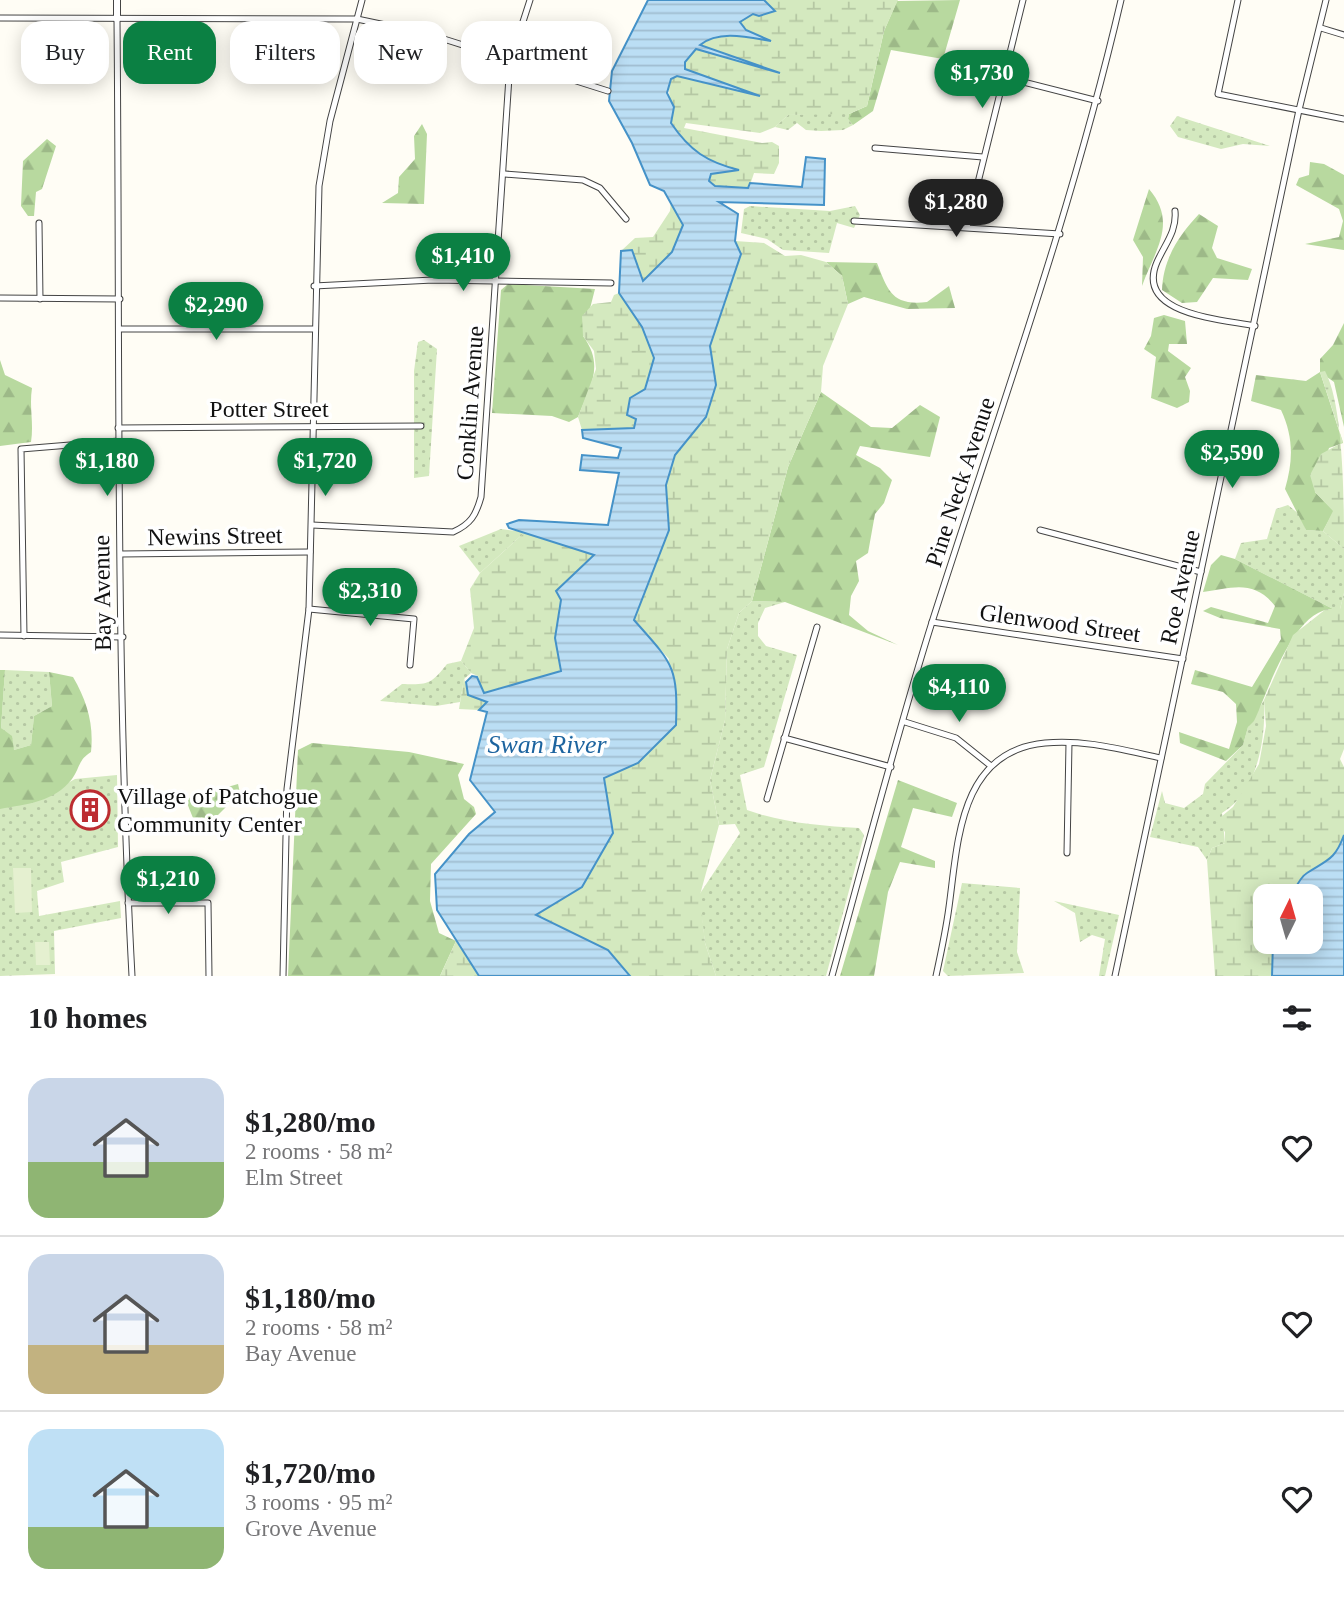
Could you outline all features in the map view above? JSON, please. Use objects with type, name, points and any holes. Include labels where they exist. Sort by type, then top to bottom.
[{"type":"street","name":"Bay Avenue","points":[[117,0],[120,299],[118,428],[128,903],[132,976]]},
{"type":"street","points":[[283,976],[287,789],[309,608],[314,286],[323,157],[362,0]]},
{"type":"street","name":"Conklin Avenue","points":[[523,21],[530,0]]},
{"type":"street","points":[[967,227],[1023,0]]},
{"type":"street","name":"Pine Neck Avenue","points":[[832,976],[932,622],[1060,234],[1098,101],[1121,0]]},
{"type":"street","points":[[1238,0],[1218,94],[1344,119]]},
{"type":"street","name":"Roe Avenue","points":[[1115,976],[1299,110],[1326,0]]},
{"type":"street","points":[[0,18],[357,19],[428,34],[461,45]]},
{"type":"street","points":[[1321,28],[1344,35]]},
{"type":"street","points":[[1004,77],[1098,101]]},
{"type":"street","name":"Conklin Avenue","points":[[312,525],[453,532],[470,523],[481,497],[509,84]]},
{"type":"street","points":[[584,84],[608,91]]},
{"type":"street","points":[[875,148],[983,157]]},
{"type":"street","points":[[505,174],[583,180],[600,188],[626,219]]},
{"type":"street","points":[[1175,211],[1177,225],[1154,269],[1157,291],[1163,301],[1176,309],[1255,326]]},
{"type":"street","points":[[854,221],[1060,234]]},
{"type":"street","points":[[39,223],[40,299]]},
{"type":"street","points":[[314,286],[433,280],[611,283]]},
{"type":"street","points":[[0,298],[120,299]]},
{"type":"street","points":[[119,330],[314,329]]},
{"type":"street","name":"Potter Street","points":[[118,428],[421,426]]},
{"type":"street","points":[[24,636],[21,449],[119,441]]},
{"type":"street","points":[[1040,530],[1201,572]]},
{"type":"street","name":"Newins Street","points":[[121,554],[310,552]]},
{"type":"street","points":[[309,608],[414,618],[410,665]]},
{"type":"street","name":"Glenwood Street","points":[[932,622],[1183,659]]},
{"type":"street","points":[[767,799],[817,627]]},
{"type":"street","points":[[0,635],[123,637]]},
{"type":"street","points":[[905,722],[956,738],[991,766]]},
{"type":"street","points":[[784,738],[891,767]]},
{"type":"street","points":[[936,976],[964,812],[976,786],[991,766],[1030,745],[1069,743],[1101,745],[1161,758]]},
{"type":"street","points":[[1067,853],[1069,743]]},
{"type":"street","points":[[128,903],[208,903],[209,976]]},
{"type":"green space","points":[[764,0],[898,0],[884,31],[867,106],[849,114],[788,115],[775,127],[760,133],[686,123],[684,128],[762,143],[772,142],[779,146],[779,163],[774,174],[754,173],[749,188],[715,186],[709,181],[710,174],[736,170],[699,154],[678,132],[671,123],[669,86],[671,79],[677,76],[751,93],[684,69],[685,62],[696,49],[762,67],[699,45],[723,36],[767,40],[745,30],[740,21],[753,14],[774,11]]},
{"type":"green space","points":[[960,0],[943,59],[891,50],[873,111],[853,125],[848,119],[849,114],[867,106],[884,31],[897,1]]},
{"type":"green space","points":[[849,114],[848,119],[853,125],[843,130],[821,131],[806,130],[797,123],[788,130],[775,127],[788,115]]},
{"type":"green space","points":[[1177,116],[1270,146],[1243,144],[1221,149],[1178,137],[1170,126]]},
{"type":"green space","points":[[422,124],[427,134],[424,204],[382,203],[398,193],[399,177],[415,159],[414,136]]},
{"type":"green space","points":[[47,139],[56,146],[42,189],[36,192],[34,216],[28,216],[21,206],[23,161]]},
{"type":"green space","points":[[1310,162],[1324,164],[1344,175],[1344,250],[1305,244],[1339,237],[1343,221],[1339,209],[1296,185],[1299,178],[1309,175]]},
{"type":"green space","points":[[1149,189],[1158,201],[1163,225],[1158,248],[1142,286],[1143,257],[1133,240]]},
{"type":"green space","points":[[671,202],[683,225],[672,252],[643,282],[632,250],[621,251],[635,238],[653,237],[670,211]]},
{"type":"green space","points":[[750,206],[830,211],[855,206],[860,215],[854,228],[837,223],[829,253],[783,250],[767,239],[741,233],[744,209]]},
{"type":"green space","points":[[1199,214],[1218,226],[1212,248],[1217,258],[1252,269],[1248,280],[1213,278],[1197,302],[1182,303],[1162,290],[1163,279],[1173,249]]},
{"type":"green space","points":[[735,241],[764,243],[785,256],[801,255],[826,262],[842,276],[848,304],[823,366],[821,392],[788,467],[752,601],[739,613],[727,649],[725,720],[710,780],[719,825],[700,895],[705,943],[716,976],[630,976],[608,950],[535,915],[582,887],[613,833],[604,778],[638,763],[669,659],[634,620],[669,530],[666,485],[675,455],[706,417],[716,385],[710,346],[741,254]]},
{"type":"green space","points":[[826,262],[877,263],[888,289],[906,302],[927,302],[949,286],[955,308],[907,309],[864,297],[848,304],[842,276]]},
{"type":"green space","points":[[508,284],[595,289],[583,336],[593,357],[593,376],[578,417],[569,422],[552,416],[492,413],[501,290]]},
{"type":"green space","points":[[619,293],[642,327],[654,358],[634,428],[582,430],[578,417],[596,369],[594,351],[583,336],[582,316],[593,304],[611,302],[614,295]]},
{"type":"green space","points":[[1164,315],[1185,321],[1187,344],[1169,344],[1168,351],[1191,368],[1185,377],[1190,391],[1189,402],[1177,408],[1151,398],[1156,357],[1144,349],[1151,336],[1154,318]]},
{"type":"green space","points":[[1344,323],[1344,427],[1334,382],[1320,372],[1320,359],[1333,345]]},
{"type":"green space","points":[[424,340],[437,349],[429,476],[414,478],[414,371],[418,342]]},
{"type":"green space","points":[[0,360],[5,375],[32,388],[31,442],[0,446]]},
{"type":"green space","points":[[1325,371],[1336,407],[1339,431],[1320,372]]},
{"type":"green space","points":[[1320,372],[1343,443],[1329,448],[1315,492],[1334,511],[1323,531],[1306,530],[1285,489],[1291,450],[1281,410],[1251,401],[1256,375],[1306,381]]},
{"type":"green space","points":[[821,392],[871,427],[892,428],[920,405],[940,417],[930,457],[860,446],[856,455],[880,468],[892,480],[884,503],[875,514],[868,553],[856,561],[859,581],[851,596],[849,615],[868,631],[898,645],[785,602],[752,601],[788,467]]},
{"type":"green space","points":[[1341,443],[1344,549],[1323,531],[1333,511],[1315,492],[1310,475],[1321,454]]},
{"type":"green space","points":[[1288,505],[1300,515],[1306,530],[1323,531],[1344,549],[1344,593],[1340,609],[1333,609],[1235,559],[1241,543],[1267,539],[1276,509]]},
{"type":"green space","points":[[501,529],[525,532],[480,573],[459,546]]},
{"type":"green space","points":[[525,532],[595,555],[573,584],[561,608],[557,634],[561,671],[483,693],[478,676],[471,673],[461,661],[474,628],[470,589],[480,573]]},
{"type":"green space","points":[[1221,555],[1235,559],[1333,609],[1319,613],[1306,622],[1294,637],[1254,721],[1248,727],[1243,745],[1226,761],[1180,743],[1179,732],[1229,749],[1237,722],[1236,704],[1223,692],[1191,684],[1195,670],[1252,687],[1281,639],[1280,629],[1220,618],[1203,611],[1211,607],[1268,623],[1275,606],[1259,592],[1242,587],[1203,592],[1211,565]]},
{"type":"green space","points":[[1344,593],[1344,749],[1340,759],[1344,767],[1344,835],[1338,851],[1323,866],[1304,874],[1298,884],[1253,884],[1253,954],[1273,954],[1272,976],[1215,976],[1207,860],[1212,848],[1225,843],[1225,832],[1216,821],[1233,807],[1259,764],[1266,726],[1264,700],[1293,635],[1326,609],[1340,609]]},
{"type":"green space","points":[[752,601],[785,602],[765,608],[758,623],[758,636],[766,646],[797,655],[764,767],[740,775],[747,810],[788,821],[859,828],[864,835],[826,976],[716,976],[705,943],[699,895],[740,833],[735,824],[719,825],[710,780],[725,720],[727,649],[739,613]]},
{"type":"green space","points":[[461,661],[471,673],[464,679],[460,702],[436,706],[380,701],[402,684],[429,682],[447,664]]},
{"type":"green space","points":[[0,670],[5,670],[1,728],[12,736],[14,750],[31,745],[34,716],[52,706],[49,672],[73,677],[88,713],[92,742],[91,752],[81,761],[72,779],[57,793],[39,801],[0,809]]},
{"type":"green space","points":[[5,670],[49,672],[52,706],[34,716],[31,745],[14,750],[1,728]]},
{"type":"green space","points":[[464,678],[468,695],[488,702],[479,710],[459,709]]},
{"type":"green space","points":[[1264,700],[1261,747],[1252,778],[1234,804],[1222,813],[1225,843],[1212,848],[1207,860],[1198,847],[1150,837],[1162,791],[1165,803],[1184,808],[1203,794],[1205,784],[1243,745],[1248,727]]},
{"type":"green space","points":[[312,743],[409,752],[464,764],[458,775],[464,799],[474,807],[476,814],[431,864],[430,901],[439,933],[456,941],[440,976],[288,976],[298,750]]},
{"type":"green space","points":[[117,775],[118,847],[61,862],[64,882],[37,891],[39,916],[120,901],[121,918],[54,931],[55,974],[0,976],[0,808],[38,799],[75,779]]},
{"type":"green space","points":[[898,780],[957,803],[952,817],[913,808],[901,847],[935,861],[935,868],[900,862],[888,892],[874,976],[840,976]]},
{"type":"green space","points":[[238,784],[240,793],[208,825],[195,823],[187,803],[189,798]]},
{"type":"green space","points":[[13,868],[31,868],[32,912],[15,913]]},
{"type":"green space","points":[[962,883],[1020,888],[1017,952],[1024,973],[948,976],[943,971]]},
{"type":"green space","points":[[1054,901],[1119,915],[1105,976],[1099,976],[1105,939],[1092,935],[1080,942],[1075,913]]},
{"type":"green space","points":[[456,941],[479,976],[440,976]]},
{"type":"green space","points":[[35,942],[49,942],[50,965],[36,965]]},
{"type":"water","name":"Swan River","points":[[648,0],[764,0],[775,11],[759,16],[753,14],[740,22],[746,30],[771,41],[724,36],[700,45],[780,73],[696,49],[685,62],[685,69],[760,96],[677,76],[671,79],[667,93],[674,107],[671,123],[700,154],[739,170],[711,174],[709,181],[715,186],[748,188],[750,183],[802,187],[806,157],[825,159],[824,205],[719,202],[738,214],[735,241],[741,254],[710,346],[716,385],[706,417],[675,455],[666,485],[669,530],[634,620],[665,657],[674,677],[676,725],[638,763],[604,778],[613,833],[582,887],[536,915],[608,950],[630,976],[479,976],[437,910],[435,874],[469,834],[495,812],[470,780],[487,712],[479,710],[487,702],[468,695],[466,682],[472,676],[477,677],[484,693],[561,671],[555,638],[561,600],[556,591],[594,555],[509,528],[507,524],[519,520],[608,525],[619,473],[580,470],[582,455],[618,458],[621,448],[583,438],[582,430],[634,428],[636,419],[627,415],[630,398],[645,389],[654,358],[642,327],[619,293],[621,251],[632,250],[643,281],[672,252],[683,225],[664,191],[650,185],[632,143],[609,101],[612,71]]},
{"type":"water","points":[[1344,835],[1344,976],[1272,976],[1273,954],[1323,954],[1323,884],[1297,884],[1304,875],[1334,855]]},
{"type":"place","name":"Village of Patchogue Community Center","points":[[90,810]]}]
